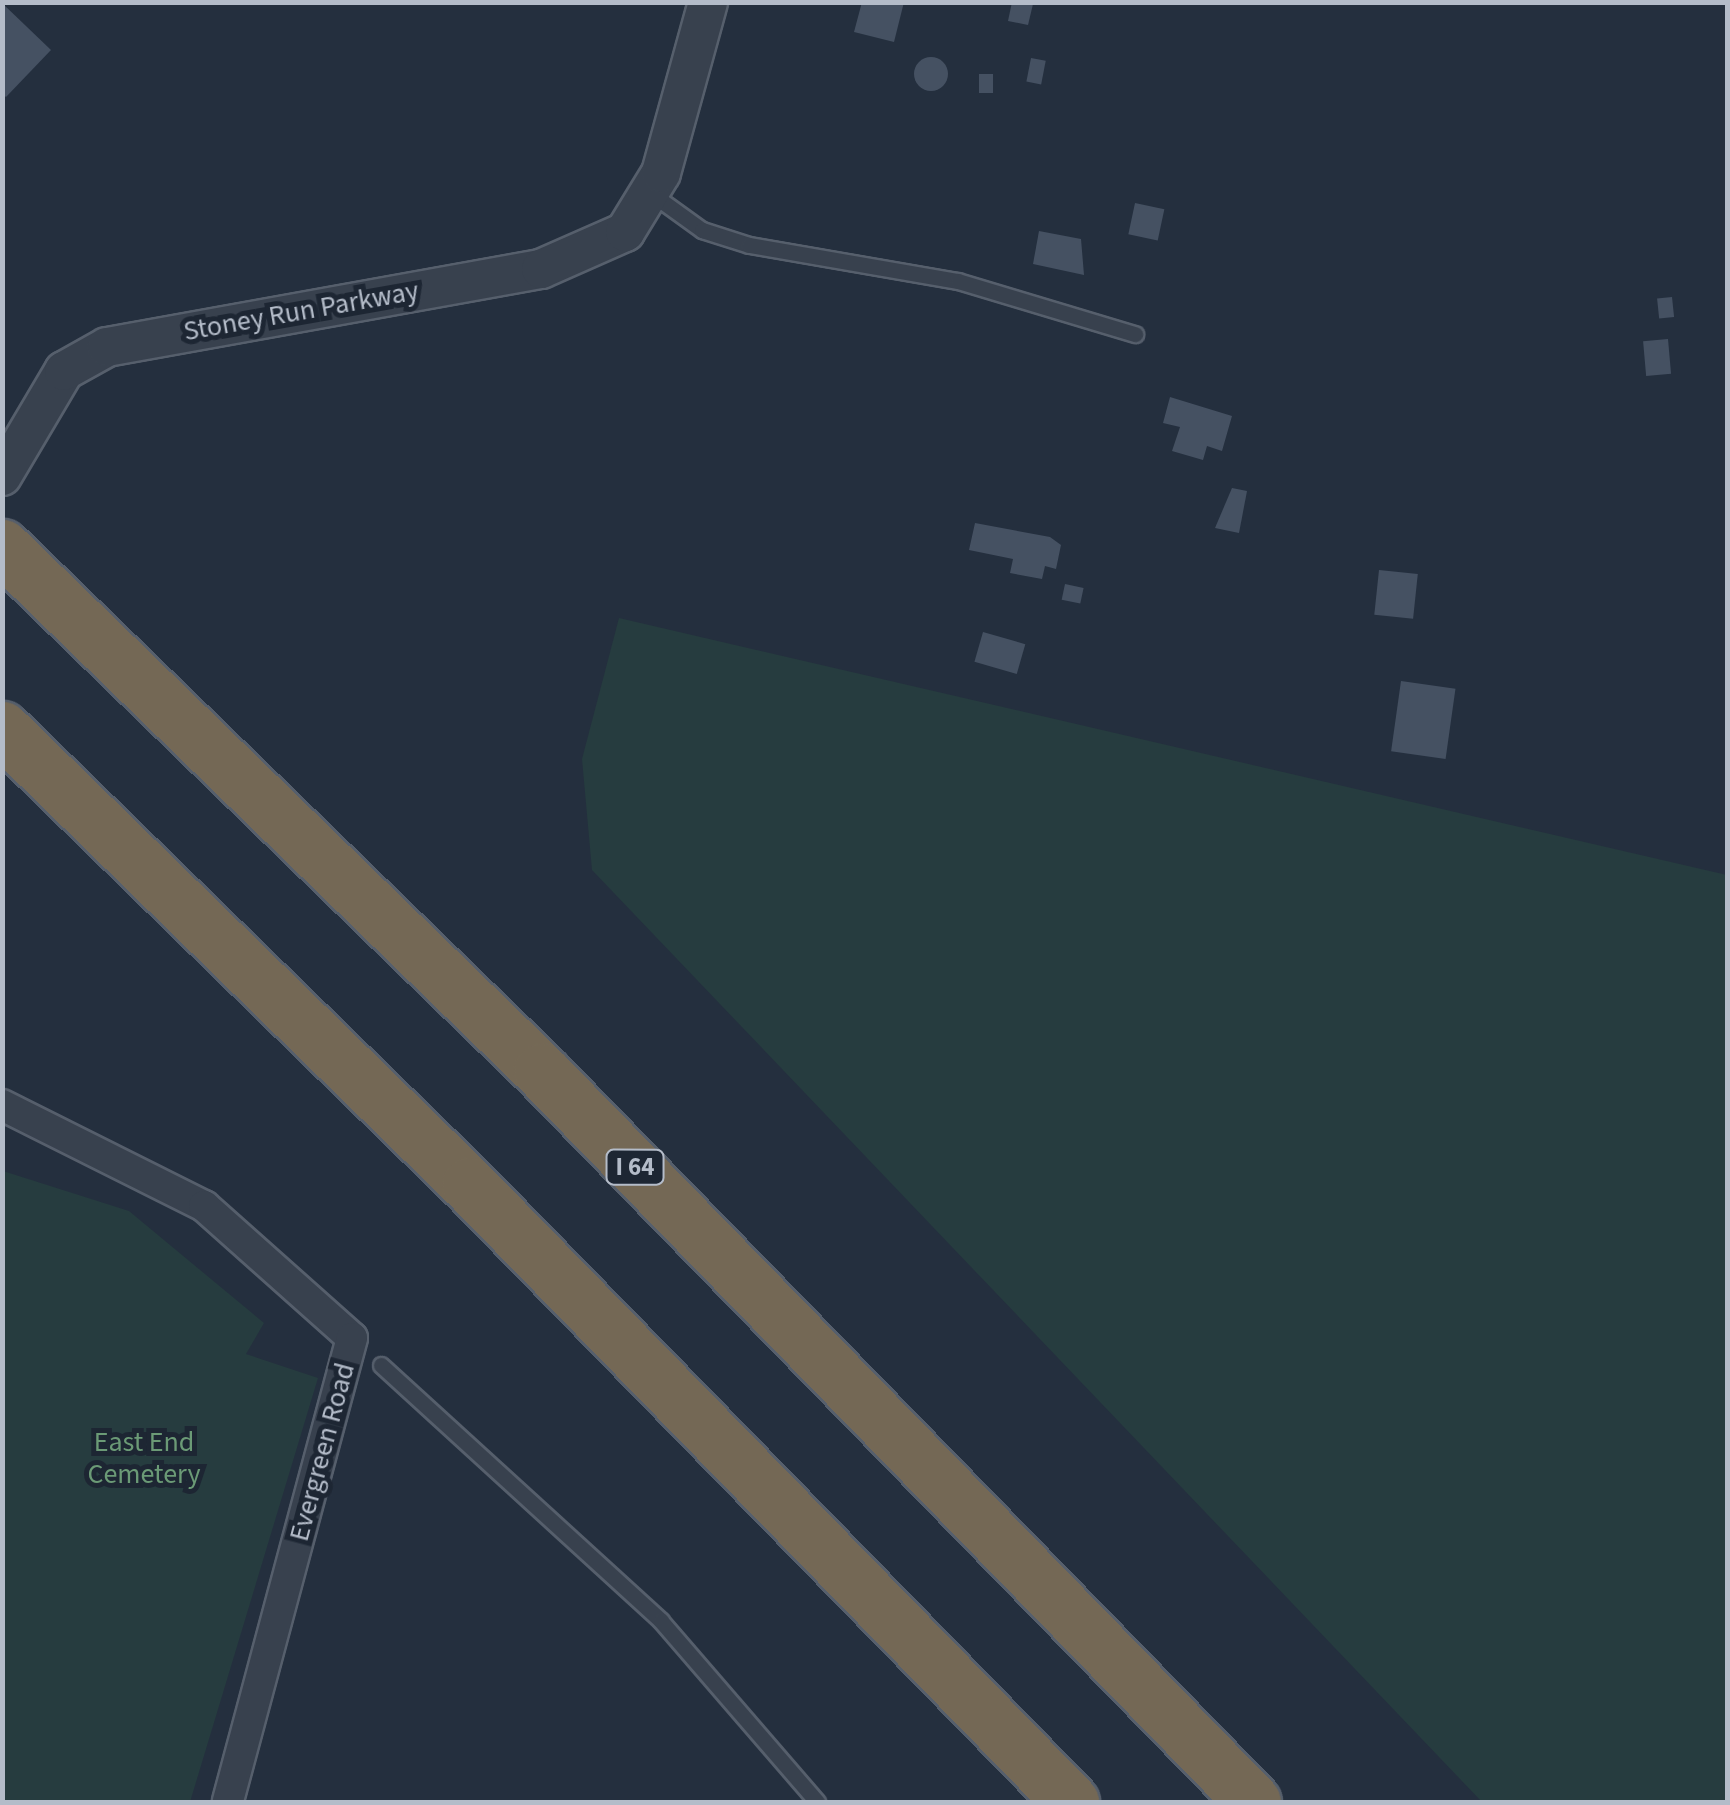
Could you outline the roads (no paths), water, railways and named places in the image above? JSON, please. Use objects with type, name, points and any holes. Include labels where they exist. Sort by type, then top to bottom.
[{"type":"highway","name":"I 64","points":[[2,548],[554,1085],[1252,1802]]},
{"type":"highway","points":[[2,729],[497,1213],[1071,1802]]},
{"type":"street","points":[[650,201],[708,2]]},
{"type":"street","name":"Stoney Run Parkway","points":[[2,476],[64,371],[107,347],[178,331],[540,269],[586,256],[650,201]]},
{"type":"street","name":"Evergreen Road","points":[[2,1105],[204,1206],[352,1338],[228,1802]]},
{"type":"lane","points":[[650,201],[702,230],[749,244],[958,281],[1135,334]]},
{"type":"lane","points":[[381,1365],[661,1621],[818,1802]]},
{"type":"park label","name":"East End Cemetery","points":[[144,1458]]}]
